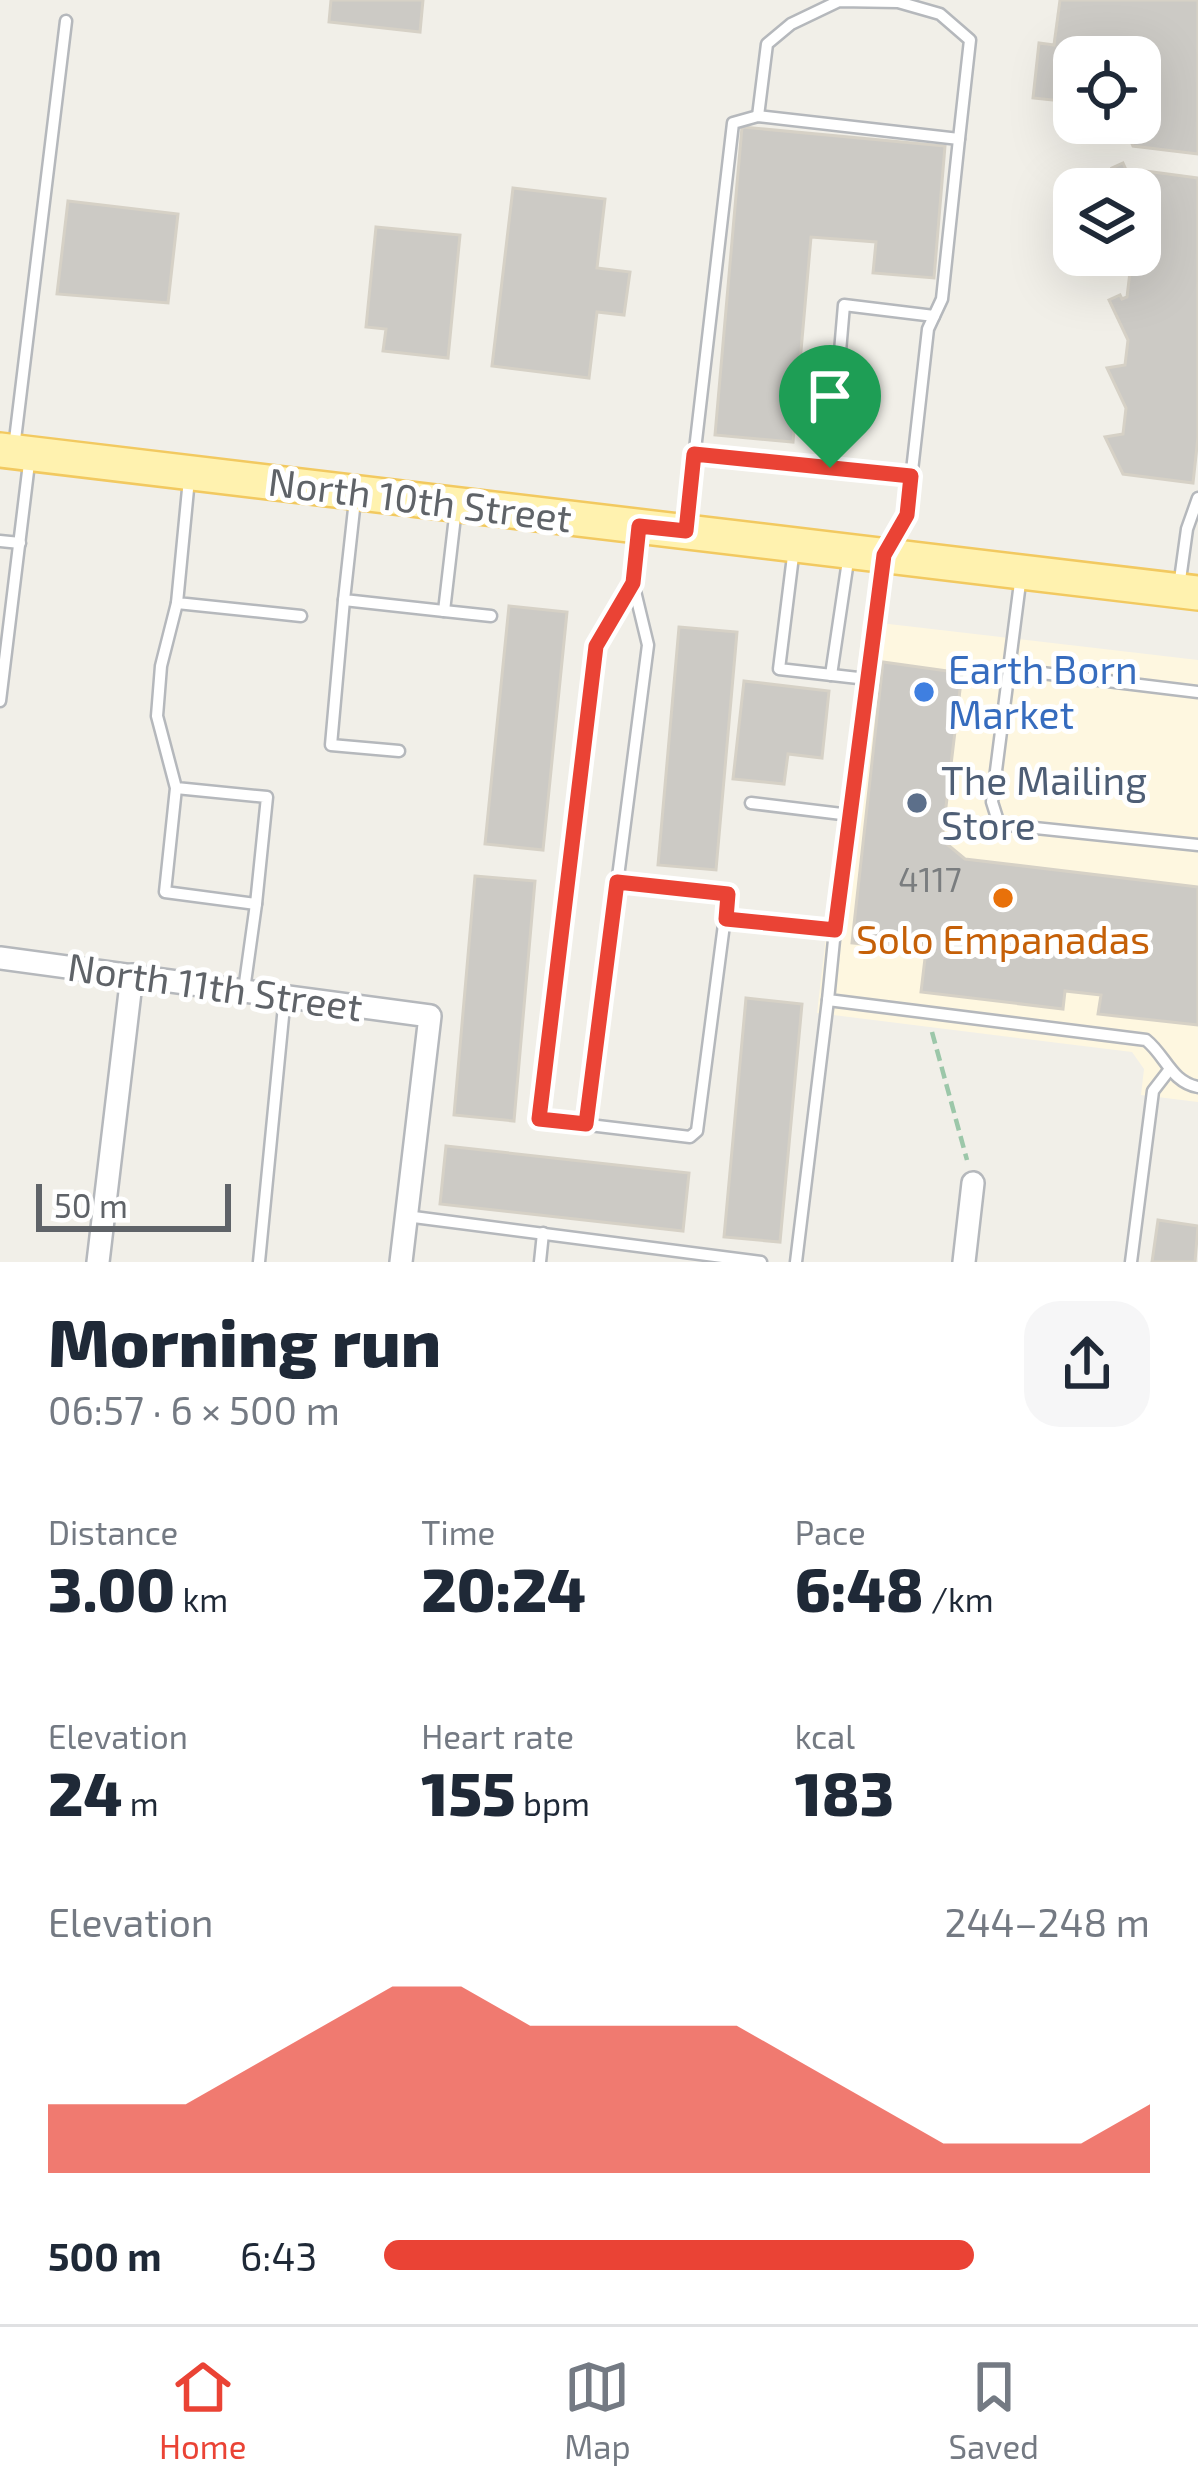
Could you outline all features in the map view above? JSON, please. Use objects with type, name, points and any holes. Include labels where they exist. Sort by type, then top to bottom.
[{"type":"main road","name":"North 10th Street","points":[[14,452],[1188,592]]},
{"type":"street","name":"North 11th Street","points":[[0,958],[430,1016],[406,1216]]},
{"type":"street","points":[[98,1262],[132,975]]},
{"type":"street","points":[[964,1262],[974,1183]]},
{"type":"street","points":[[401,1262],[406,1216]]},
{"type":"lane","points":[[758,116],[767,44],[791,24],[838,2],[898,2],[940,14],[970,40],[942,299],[928,329],[907,515],[884,555],[866,680],[796,1262]]},
{"type":"lane","points":[[0,700],[20,543],[14,452],[66,21]]},
{"type":"lane","points":[[686,531],[733,123],[758,116],[959,139]]},
{"type":"lane","points":[[830,468],[844,304],[934,316]]},
{"type":"lane","points":[[694,454],[911,476]]},
{"type":"lane","points":[[190,472],[177,603],[160,666],[157,716],[176,788],[165,892],[256,904]]},
{"type":"lane","points":[[356,492],[331,745],[398,751]]},
{"type":"lane","points":[[1188,592],[1187,529],[1198,498]]},
{"type":"lane","points":[[444,611],[456,504]]},
{"type":"lane","points":[[586,1124],[647,645],[633,583],[639,526]]},
{"type":"lane","points":[[0,541],[20,543]]},
{"type":"lane","points":[[794,545],[779,669],[866,680]]},
{"type":"lane","points":[[832,675],[849,551]]},
{"type":"lane","points":[[1021,572],[992,802],[998,821],[1198,845]]},
{"type":"lane","points":[[617,882],[728,894],[697,1131],[690,1137],[539,1119],[596,646],[633,583]]},
{"type":"lane","points":[[344,600],[491,616]]},
{"type":"lane","points":[[177,603],[301,616]]},
{"type":"lane","points":[[1009,670],[1198,692]]},
{"type":"lane","points":[[176,788],[267,797],[244,990]]},
{"type":"lane","points":[[752,802],[850,814]]},
{"type":"lane","points":[[726,919],[835,930]]},
{"type":"lane","points":[[259,1262],[285,996]]},
{"type":"lane","points":[[828,1000],[1146,1040],[1174,1076],[1198,1087]]},
{"type":"lane","points":[[1131,1262],[1153,1091],[1169,1069]]},
{"type":"lane","points":[[406,1216],[760,1262]]},
{"type":"lane","points":[[540,1262],[543,1232]]},
{"type":"path","points":[[926,1012],[974,1183]]},
{"type":"shaded area","points":[[863,621],[1198,660],[1198,1102],[1141,1095],[1144,1069],[1132,1052],[817,1013]]},
{"type":"building","points":[[331,0],[423,0],[420,32],[329,22]]},
{"type":"building","points":[[1060,0],[1198,0],[1198,154],[1132,144],[1161,144],[1161,36],[1055,36]]},
{"type":"building","points":[[1039,43],[1053,45],[1053,100],[1033,98]]},
{"type":"building","points":[[742,127],[945,146],[934,278],[873,273],[876,242],[811,237],[793,442],[715,435]]},
{"type":"building","points":[[1161,173],[1198,178],[1198,437],[1193,483],[1123,474],[1105,437],[1123,434],[1126,408],[1107,368],[1125,365],[1128,340],[1109,300],[1127,297],[1130,276],[1161,276]]},
{"type":"building","points":[[513,188],[605,199],[597,268],[630,272],[624,315],[597,312],[589,378],[492,366]]},
{"type":"building","points":[[68,201],[178,214],[168,303],[57,294]]},
{"type":"building","points":[[376,227],[460,235],[448,358],[383,351],[386,329],[366,327]]},
{"type":"building","points":[[509,606],[567,612],[543,850],[485,844]]},
{"type":"building","points":[[679,627],[737,632],[716,870],[658,865]]},
{"type":"building","points":[[883,662],[962,673],[942,840],[965,859],[1198,887],[1198,1025],[1098,1014],[1101,995],[1065,991],[1063,1009],[921,992],[926,950],[852,943]]},
{"type":"building","points":[[744,681],[829,691],[822,758],[788,754],[784,784],[733,779]]},
{"type":"building","points":[[475,876],[535,881],[514,1121],[454,1115]]},
{"type":"building","points":[[746,998],[802,1004],[780,1242],[724,1237]]},
{"type":"building","points":[[446,1146],[689,1173],[683,1231],[440,1204]]},
{"type":"building","points":[[1158,1220],[1198,1226],[1195,1262],[1152,1262]]},
{"type":"place","name":"Earth Born Market","points":[[924,692]]},
{"type":"place","name":"The Mailing Store","points":[[917,803]]},
{"type":"place","name":"Solo Empanadas","points":[[1003,898]]},
{"type":"route","points":[[694,454],[830,468],[911,476],[907,515],[884,555],[835,930],[726,919],[728,894],[617,882],[586,1124],[539,1119],[596,646],[633,583],[639,526],[686,531],[694,454]]}]
